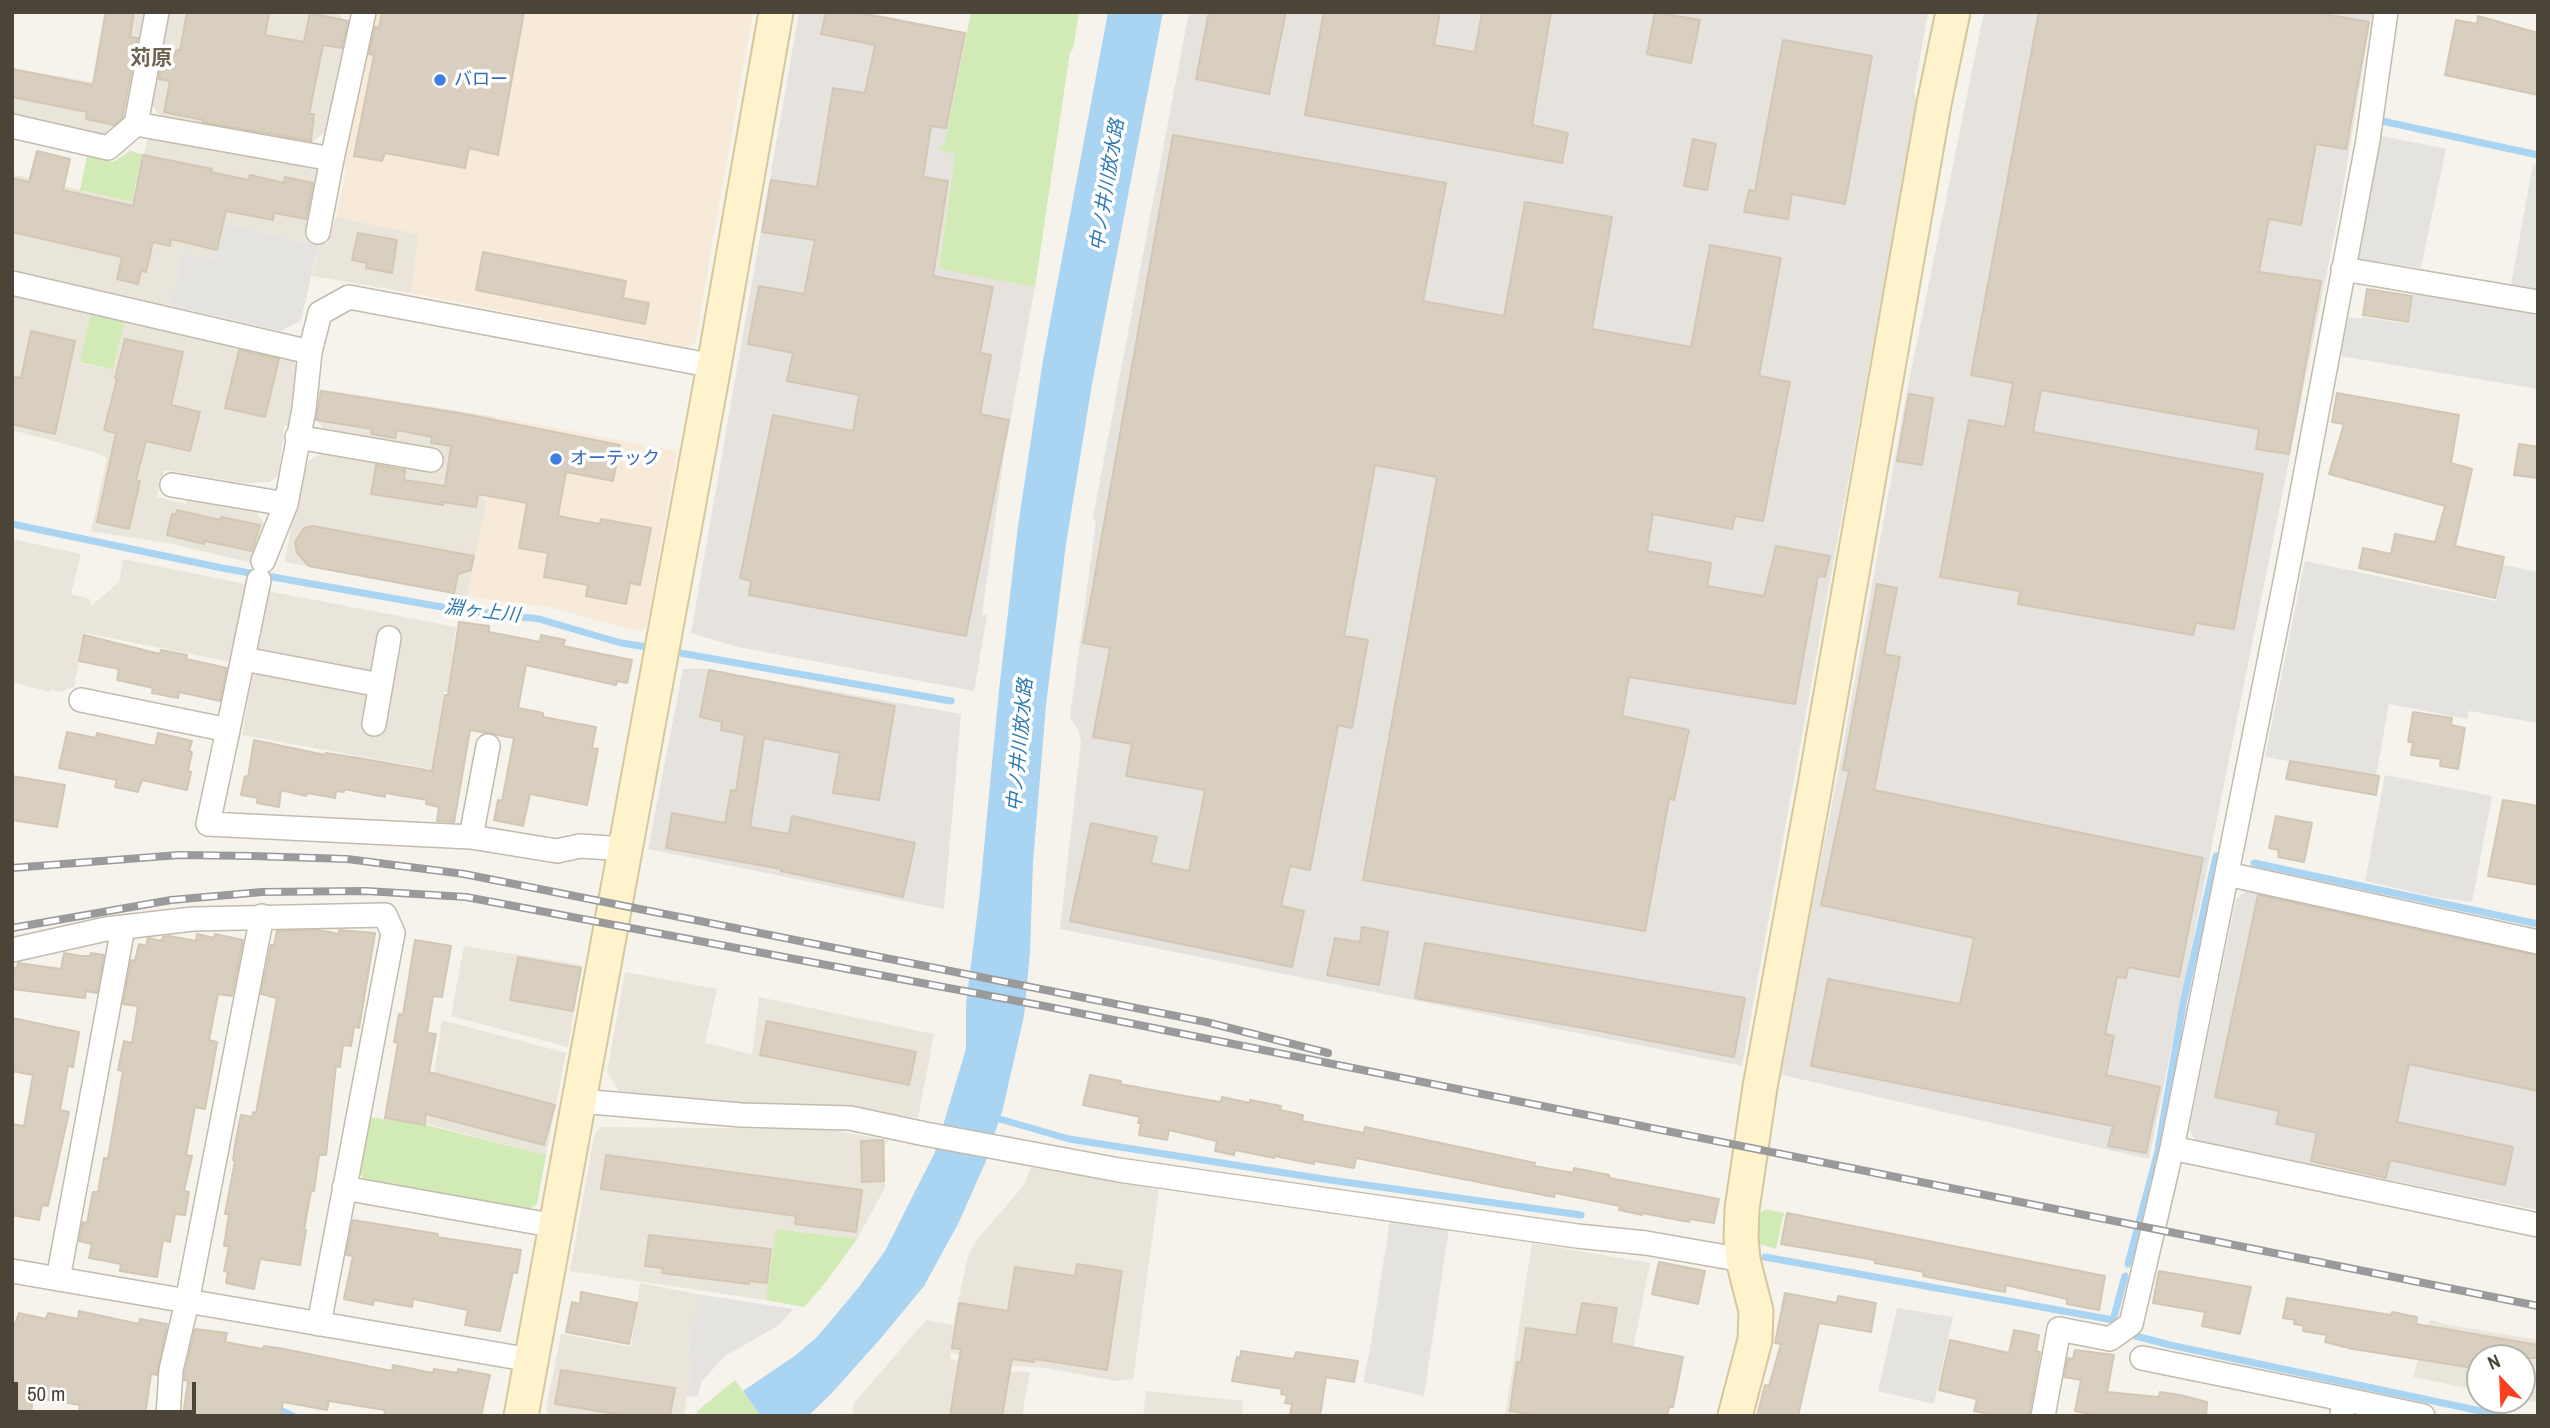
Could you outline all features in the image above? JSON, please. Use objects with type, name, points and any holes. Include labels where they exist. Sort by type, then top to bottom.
[{"type":"street","points":[[12,126],[108,148],[136,124],[157,12]]},
{"type":"street","points":[[318,232],[364,12]]},
{"type":"street","points":[[521,1416],[663,647],[776,12]]},
{"type":"street","points":[[1735,1416],[1755,1340],[1756,1311],[1743,1260],[1742,1209],[1760,1087],[1952,12]]},
{"type":"street","points":[[2043,1416],[2059,1329],[2110,1339],[2131,1324],[2172,1148],[2289,562],[2370,126],[2386,12]]},
{"type":"street","points":[[136,124],[332,159]]},
{"type":"street","points":[[2343,269],[2538,302]]},
{"type":"street","points":[[12,283],[310,352]]},
{"type":"street","points":[[626,849],[580,846],[557,851],[471,837],[208,824],[261,571],[286,504],[304,409],[310,352],[320,313],[349,297],[714,366]]},
{"type":"street","points":[[297,437],[431,460]]},
{"type":"street","points":[[172,485],[286,504]]},
{"type":"street","points":[[374,724],[389,638]]},
{"type":"street","points":[[244,659],[380,685]]},
{"type":"street","points":[[81,700],[229,730]]},
{"type":"street","points":[[471,837],[488,746]]},
{"type":"street","points":[[2227,874],[2538,942]]},
{"type":"street","points":[[12,950],[123,928],[193,919],[386,915],[394,933],[319,1324]]},
{"type":"street","points":[[168,1416],[172,1370],[262,916]]},
{"type":"street","points":[[58,1279],[123,928]]},
{"type":"street","points":[[580,1101],[741,1115],[850,1118],[925,1135],[1119,1170],[1577,1236],[1646,1243],[1743,1260]]},
{"type":"street","points":[[2172,1148],[2538,1225]]},
{"type":"street","points":[[344,1188],[556,1226]]},
{"type":"street","points":[[12,1271],[531,1360]]},
{"type":"street","points":[[2142,1358],[2342,1407],[2423,1416]]},
{"type":"shaded area","points":[[104,12],[144,12],[124,125],[106,137],[12,116],[12,68],[92,82]]},
{"type":"shaded area","points":[[166,12],[339,13],[350,29],[326,131],[309,145],[162,119],[150,102]]},
{"type":"shaded area","points":[[376,12],[753,12],[695,343],[689,348],[411,293],[419,234],[336,217],[347,167],[344,166],[354,106]]},
{"type":"shaded area","points":[[799,12],[866,12],[967,33],[945,142],[939,149],[955,153],[939,268],[1035,287],[1004,455],[982,615],[987,615],[974,691],[738,647],[691,633]]},
{"type":"shaded area","points":[[1189,12],[1928,12],[1914,92],[1917,102],[1742,1066],[1060,929],[1081,743],[1079,732],[1070,717],[1096,521],[1093,517]]},
{"type":"shaded area","points":[[1984,12],[2372,12],[2341,201],[2149,1159],[1778,1074],[1837,779],[1907,391]]},
{"type":"shaded area","points":[[2378,135],[2446,149],[2421,268],[2357,259]]},
{"type":"shaded area","points":[[148,138],[321,170],[307,238],[327,244],[336,217],[419,234],[411,293],[312,276],[318,246],[225,223],[216,260],[182,252],[171,306],[12,270],[12,174],[132,202]]},
{"type":"shaded area","points":[[2533,164],[2538,165],[2538,289],[2511,285]]},
{"type":"shaded area","points":[[225,223],[318,246],[301,320],[281,331],[171,306],[182,252],[216,260]]},
{"type":"shaded area","points":[[2414,290],[2538,312],[2538,389],[2340,356],[2347,317],[2409,324]]},
{"type":"shaded area","points":[[12,294],[91,312],[80,363],[113,370],[125,320],[291,358],[300,371],[289,425],[284,426],[279,475],[270,482],[244,483],[164,470],[157,497],[186,504],[187,497],[255,510],[265,526],[256,564],[172,544],[91,531],[107,458],[12,430]]},
{"type":"shaded area","points":[[320,389],[496,417],[491,432],[483,500],[487,501],[467,597],[285,562],[302,465],[321,454],[324,431],[314,413]]},
{"type":"shaded area","points":[[496,417],[677,451],[647,625],[642,631],[549,607],[467,597],[487,501],[483,501],[491,432]]},
{"type":"shaded area","points":[[12,539],[81,554],[71,594],[90,599],[91,606],[119,582],[123,559],[245,584],[231,662],[85,633],[74,687],[59,692],[51,689],[50,692],[12,682]]},
{"type":"shaded area","points":[[2305,561],[2496,601],[2503,565],[2538,572],[2538,723],[2469,711],[2467,719],[2389,704],[2376,776],[2265,757]]},
{"type":"shaded area","points":[[268,591],[456,627],[448,692],[444,692],[431,769],[242,735]]},
{"type":"shaded area","points":[[683,669],[707,669],[961,714],[944,909],[648,849]]},
{"type":"shaded area","points":[[2385,775],[2492,796],[2472,902],[2439,898],[2365,881]]},
{"type":"shaded area","points":[[2248,890],[2538,951],[2538,1210],[2196,1141],[2189,1129],[2236,899]]},
{"type":"shaded area","points":[[464,946],[582,965],[568,1047],[451,1016]]},
{"type":"shaded area","points":[[625,972],[717,989],[705,1043],[752,1054],[759,997],[934,1034],[918,1118],[836,1105],[699,1103],[619,1091],[607,1072]]},
{"type":"shaded area","points":[[442,1020],[566,1053],[546,1155],[427,1124]]},
{"type":"shaded area","points":[[601,1127],[806,1129],[838,1131],[888,1140],[885,1146],[885,1188],[857,1239],[776,1229],[766,1300],[570,1271],[594,1136]]},
{"type":"shaded area","points":[[1031,1167],[1159,1189],[1133,1379],[1116,1381],[1044,1368],[1008,1365],[951,1353],[950,1359],[1007,1371],[1030,1372],[1022,1416],[852,1416],[854,1403],[926,1320],[953,1325],[968,1256],[976,1241],[1024,1185]]},
{"type":"shaded area","points":[[1390,1220],[1449,1228],[1424,1396],[1363,1382]]},
{"type":"shaded area","points":[[1532,1243],[1650,1263],[1634,1344],[1626,1369],[1620,1416],[1505,1416]]},
{"type":"shaded area","points":[[640,1283],[697,1294],[688,1355],[693,1356],[684,1416],[550,1416],[546,1410],[561,1334],[631,1347]]},
{"type":"shaded area","points":[[697,1294],[793,1309],[778,1326],[725,1356],[701,1382],[698,1397],[687,1396],[693,1357],[688,1356]]},
{"type":"shaded area","points":[[1897,1308],[1953,1317],[1934,1404],[1878,1391]]},
{"type":"shaded area","points":[[2430,1319],[2444,1324],[2538,1340],[2538,1403],[2536,1344],[2466,1344],[2466,1388],[2413,1377]]},
{"type":"shaded area","points":[[1146,1391],[1243,1401],[1242,1416],[1143,1416]]},
{"type":"green space","points":[[971,12],[1079,12],[1073,49],[1070,52],[1035,287],[939,269],[955,154],[938,149],[945,142]]},
{"type":"green space","points":[[130,151],[142,154],[132,202],[80,190],[87,156],[113,162]]},
{"type":"green space","points":[[91,312],[125,320],[113,370],[80,362]]},
{"type":"green space","points":[[370,1117],[426,1125],[546,1155],[537,1204],[526,1211],[367,1184],[358,1170]]},
{"type":"green space","points":[[1765,1209],[1784,1213],[1776,1249],[1759,1244],[1757,1216]]},
{"type":"green space","points":[[776,1229],[857,1239],[804,1307],[766,1300]]},
{"type":"green space","points":[[735,1380],[761,1416],[696,1416],[697,1411]]},
{"type":"water","name":"中ノ井川放水路","points":[[1108,12],[1163,12],[1092,384],[1066,544],[1046,705],[1024,1016],[1003,1108],[986,1161],[958,1224],[924,1286],[881,1338],[808,1416],[761,1416],[743,1391],[796,1355],[817,1337],[885,1251],[935,1152],[966,1049],[966,1004],[1018,526],[1043,360]]},
{"type":"building","points":[[106,12],[134,12],[130,37],[138,38],[122,118],[114,125],[86,119],[87,112],[12,97],[12,69],[93,85]]},
{"type":"building","points":[[187,12],[269,14],[265,35],[304,42],[310,13],[348,21],[342,48],[323,45],[309,114],[314,114],[311,141],[203,122],[164,112],[170,81],[159,79],[163,56],[174,57],[176,50],[180,51]]},
{"type":"building","name":"バロー","points":[[382,12],[524,12],[498,155],[469,148],[465,168],[385,153],[382,161],[354,156],[374,55],[369,54],[375,27],[379,28]]},
{"type":"building","points":[[826,12],[854,12],[965,33],[946,128],[931,126],[923,177],[948,181],[933,276],[993,287],[980,353],[991,355],[980,414],[1009,420],[966,636],[749,595],[751,581],[740,578],[773,415],[853,431],[859,395],[787,381],[793,353],[748,344],[759,286],[804,294],[815,240],[762,232],[771,180],[817,187],[833,88],[865,93],[875,45],[821,34]]},
{"type":"building","points":[[1209,12],[1286,12],[1269,94],[1196,79]]},
{"type":"building","points":[[1324,12],[1440,12],[1434,45],[1475,52],[1482,12],[1551,12],[1532,125],[1568,133],[1562,163],[1305,115]]},
{"type":"building","points":[[1655,12],[1700,20],[1691,63],[1647,54]]},
{"type":"building","points":[[2039,12],[2313,12],[2369,22],[2346,149],[2316,144],[2301,225],[2269,219],[2259,272],[2321,281],[2289,454],[2256,449],[2259,429],[2041,390],[2033,432],[2263,474],[2234,629],[2196,623],[2193,635],[2018,604],[2020,591],[1940,577],[1969,420],[2005,427],[2013,383],[1971,375]]},
{"type":"building","points":[[2478,16],[2538,33],[2538,95],[2445,75],[2456,20],[2477,24]]},
{"type":"building","points":[[1783,40],[1872,56],[1845,204],[1792,194],[1788,219],[1744,212],[1749,190],[1755,191]]},
{"type":"building","points":[[1173,135],[1446,183],[1423,301],[1504,316],[1525,202],[1612,217],[1592,329],[1691,347],[1710,245],[1781,258],[1759,376],[1790,382],[1763,521],[1735,516],[1732,529],[1653,514],[1647,551],[1711,563],[1707,586],[1764,596],[1776,546],[1830,556],[1825,577],[1818,576],[1795,704],[1629,677],[1622,716],[1689,730],[1674,800],[1669,799],[1645,931],[1363,880],[1437,477],[1375,465],[1344,636],[1368,640],[1352,728],[1338,725],[1310,870],[1290,866],[1281,906],[1304,911],[1292,967],[1070,921],[1091,823],[1157,837],[1151,863],[1189,871],[1205,790],[1126,776],[1132,744],[1093,737],[1110,648],[1083,643]]},
{"type":"building","points":[[1693,139],[1716,144],[1707,190],[1684,186]]},
{"type":"building","points":[[37,151],[70,159],[63,190],[133,206],[143,155],[212,169],[211,172],[249,180],[250,175],[284,183],[285,177],[313,183],[306,219],[274,213],[273,220],[226,211],[217,250],[171,239],[170,246],[153,242],[146,272],[141,271],[138,284],[117,279],[122,257],[12,232],[12,178],[29,182]]},
{"type":"building","points":[[358,233],[397,240],[392,273],[366,268],[367,263],[352,260]]},
{"type":"building","points":[[483,252],[626,281],[623,298],[649,303],[645,324],[476,290]]},
{"type":"building","points":[[2367,289],[2412,296],[2408,322],[2363,315]]},
{"type":"building","points":[[31,331],[75,341],[55,434],[12,424],[12,391],[15,377],[21,378]]},
{"type":"building","points":[[125,339],[183,352],[171,405],[200,412],[190,451],[146,441],[136,480],[140,481],[129,529],[97,522],[116,433],[104,430]]},
{"type":"building","points":[[239,350],[279,359],[265,417],[225,408]]},
{"type":"building","points":[[321,391],[459,413],[620,445],[613,481],[566,472],[558,516],[600,524],[601,519],[651,528],[640,585],[630,583],[626,604],[586,596],[588,585],[544,577],[548,553],[519,548],[527,503],[478,494],[476,507],[371,494],[376,465],[405,470],[404,480],[445,486],[451,446],[431,443],[432,437],[397,430],[395,438],[371,434],[372,429],[316,420]]},
{"type":"building","points":[[2337,393],[2459,415],[2451,463],[2472,469],[2455,546],[2504,557],[2495,598],[2359,568],[2363,548],[2391,554],[2395,534],[2435,542],[2445,506],[2329,474],[2344,424],[2332,422]]},
{"type":"building","points":[[1909,394],[1933,398],[1922,465],[1897,461]]},
{"type":"building","points":[[2519,444],[2538,447],[2538,478],[2514,475]]},
{"type":"building","points":[[177,510],[220,520],[221,517],[260,525],[252,551],[167,535],[172,514],[175,515]]},
{"type":"building","points":[[313,526],[474,556],[471,570],[458,574],[454,593],[309,566],[297,553],[295,542],[304,528]]},
{"type":"building","points":[[1877,584],[1897,588],[1884,654],[1900,657],[1874,790],[2203,858],[2179,977],[2128,967],[2126,978],[2117,977],[2105,1034],[2114,1036],[2106,1075],[2160,1087],[2146,1153],[2108,1146],[2113,1126],[1811,1066],[1828,979],[1960,1004],[1974,938],[1821,905],[1849,771],[1843,770]]},
{"type":"building","points":[[459,622],[489,626],[489,632],[540,642],[541,635],[565,640],[563,646],[632,660],[627,683],[617,681],[616,685],[526,665],[518,708],[543,713],[543,717],[596,727],[592,748],[598,749],[587,805],[530,794],[523,826],[494,820],[498,800],[502,801],[514,738],[470,730],[454,822],[437,821],[439,807],[426,804],[427,800],[385,793],[385,797],[344,789],[344,792],[336,791],[335,798],[307,793],[306,796],[281,790],[279,807],[257,803],[258,798],[241,795],[245,776],[248,777],[254,740],[325,755],[326,753],[432,771],[445,695],[448,695]]},
{"type":"building","points":[[84,635],[160,654],[161,650],[187,655],[186,659],[227,668],[220,701],[179,692],[178,698],[152,693],[153,688],[117,680],[119,669],[79,661]]},
{"type":"building","points":[[709,670],[895,706],[879,800],[833,793],[840,753],[764,738],[750,827],[789,834],[792,816],[915,843],[903,897],[781,869],[666,848],[672,813],[725,823],[731,790],[736,791],[745,735],[721,730],[722,722],[700,717]]},
{"type":"building","points":[[2413,712],[2452,718],[2451,725],[2465,728],[2458,769],[2440,766],[2441,759],[2411,755],[2413,742],[2408,742]]},
{"type":"building","points":[[67,732],[96,738],[97,733],[155,746],[158,733],[192,741],[188,771],[191,772],[187,790],[142,780],[138,792],[115,787],[117,780],[59,768]]},
{"type":"building","points":[[2290,761],[2379,776],[2376,795],[2286,779]]},
{"type":"building","points":[[12,776],[65,785],[57,827],[12,820]]},
{"type":"building","points":[[2503,800],[2538,806],[2538,885],[2488,876]]},
{"type":"building","points":[[2276,816],[2312,823],[2304,862],[2278,857],[2279,850],[2269,848]]},
{"type":"building","points":[[2258,895],[2538,956],[2538,1091],[2409,1064],[2397,1122],[2513,1147],[2505,1185],[2390,1160],[2386,1178],[2311,1161],[2317,1133],[2276,1124],[2279,1111],[2215,1097]]},
{"type":"building","points":[[1362,927],[1388,932],[1379,985],[1327,975],[1335,938],[1360,942]]},
{"type":"building","points":[[319,930],[339,934],[339,930],[375,933],[359,1028],[354,1027],[351,1046],[343,1045],[340,1067],[336,1066],[326,1155],[319,1155],[300,1265],[260,1259],[254,1289],[226,1283],[228,1272],[224,1271],[229,1246],[224,1246],[229,1214],[225,1214],[235,1161],[236,1139],[241,1115],[252,1117],[253,1112],[256,1113],[277,998],[261,994],[271,945],[274,945],[277,931]]},
{"type":"building","points":[[197,934],[214,938],[215,934],[243,940],[232,996],[218,994],[209,1040],[217,1042],[205,1109],[195,1107],[186,1155],[192,1156],[184,1191],[189,1192],[185,1215],[175,1214],[170,1242],[163,1240],[157,1277],[120,1271],[121,1264],[89,1258],[92,1244],[79,1241],[83,1222],[87,1223],[93,1192],[98,1192],[104,1158],[108,1159],[123,1071],[118,1070],[124,1041],[132,1043],[138,1006],[123,1004],[131,960],[135,961],[139,944],[146,946],[148,938],[162,941],[163,937],[169,936],[196,941]]},
{"type":"building","points":[[415,940],[451,946],[442,997],[433,996],[427,1033],[436,1034],[429,1072],[555,1105],[544,1145],[426,1114],[425,1125],[385,1118],[398,1043],[394,1042],[399,1014],[403,1015]]},
{"type":"building","points":[[1425,943],[1745,998],[1734,1057],[1415,998]]},
{"type":"building","points":[[64,953],[81,956],[90,956],[91,953],[104,955],[97,993],[86,991],[85,998],[12,989],[12,968],[17,968],[18,963],[61,969]]},
{"type":"building","points":[[518,957],[581,968],[573,1011],[510,1000]]},
{"type":"building","points":[[12,1018],[79,1032],[73,1067],[68,1066],[60,1110],[69,1112],[48,1206],[42,1205],[39,1220],[12,1215],[12,1124],[24,1126],[33,1075],[12,1071]]},
{"type":"building","points":[[767,1021],[916,1052],[909,1085],[760,1055]]},
{"type":"building","points":[[1090,1075],[1121,1081],[1120,1084],[1221,1102],[1222,1097],[1281,1106],[1280,1110],[1303,1115],[1302,1121],[1364,1133],[1365,1127],[1535,1163],[1534,1166],[1573,1173],[1574,1168],[1609,1175],[1609,1178],[1719,1199],[1714,1223],[1642,1215],[1619,1210],[1620,1206],[1555,1193],[1554,1197],[1356,1158],[1354,1168],[1314,1161],[1314,1164],[1235,1150],[1234,1155],[1215,1151],[1217,1141],[1169,1130],[1167,1140],[1139,1135],[1140,1117],[1083,1105]]},
{"type":"building","points":[[883,1140],[884,1181],[862,1182],[861,1141]]},
{"type":"building","points":[[606,1155],[862,1190],[856,1232],[795,1224],[796,1216],[601,1189]]},
{"type":"building","points":[[1787,1213],[2105,1276],[2099,1310],[2067,1304],[2067,1299],[2006,1285],[2005,1292],[1923,1276],[1924,1272],[1875,1263],[1875,1260],[1781,1244]]},
{"type":"building","points":[[353,1220],[521,1250],[517,1273],[513,1272],[500,1331],[465,1325],[468,1310],[413,1299],[412,1307],[374,1300],[373,1305],[344,1299],[353,1256],[346,1255]]},
{"type":"building","points":[[649,1235],[771,1249],[767,1283],[750,1281],[749,1284],[662,1273],[663,1268],[645,1266]]},
{"type":"building","points":[[1659,1262],[1705,1271],[1698,1304],[1652,1294]]},
{"type":"building","points":[[1077,1264],[1122,1271],[1107,1370],[1035,1359],[1034,1362],[1012,1359],[1002,1416],[950,1416],[961,1349],[952,1348],[959,1303],[1008,1311],[1015,1267],[1075,1276]]},
{"type":"building","points":[[2159,1271],[2251,1287],[2240,1334],[2202,1326],[2205,1312],[2153,1303]]},
{"type":"building","points":[[581,1292],[637,1303],[629,1344],[566,1332],[572,1302],[580,1304]]},
{"type":"building","points":[[1785,1293],[1837,1303],[1838,1296],[1876,1303],[1871,1332],[1819,1323],[1798,1416],[1757,1416],[1765,1385],[1769,1386],[1781,1344],[1775,1343]]},
{"type":"building","points":[[2287,1298],[2391,1315],[2392,1312],[2417,1317],[2416,1324],[2532,1344],[2466,1344],[2466,1367],[2325,1342],[2327,1335],[2303,1331],[2304,1326],[2294,1324],[2295,1320],[2283,1318]]},
{"type":"building","points":[[1582,1303],[1617,1308],[1611,1343],[1683,1357],[1673,1407],[1669,1407],[1667,1416],[1541,1416],[1510,1411],[1517,1362],[1521,1363],[1526,1328],[1576,1335]]},
{"type":"building","points":[[79,1311],[139,1324],[140,1319],[167,1324],[157,1375],[151,1374],[145,1416],[108,1416],[79,1411],[80,1405],[33,1397],[31,1412],[12,1409],[12,1332],[19,1313],[46,1319],[48,1313],[78,1319]]},
{"type":"building","points":[[195,1329],[227,1333],[225,1342],[263,1349],[264,1346],[284,1349],[392,1371],[393,1365],[433,1373],[434,1369],[458,1373],[458,1369],[490,1375],[481,1416],[384,1416],[385,1410],[329,1401],[327,1410],[283,1402],[280,1416],[183,1416],[188,1381],[184,1380],[185,1372]]},
{"type":"building","points":[[2014,1330],[2039,1335],[2036,1351],[2040,1352],[2029,1416],[1999,1416],[1974,1411],[1977,1399],[1939,1390],[1950,1340],[2009,1353]]},
{"type":"building","points":[[2075,1350],[2114,1355],[2107,1392],[2159,1397],[2160,1392],[2180,1395],[2207,1402],[2206,1416],[2098,1416],[2075,1411],[2081,1380],[2064,1377],[2068,1358],[2073,1359]]},
{"type":"building","points":[[1241,1351],[1294,1359],[1296,1352],[1358,1361],[1354,1382],[1326,1377],[1320,1416],[1290,1416],[1292,1404],[1285,1403],[1287,1395],[1281,1394],[1282,1389],[1232,1381],[1237,1357],[1240,1358]]},
{"type":"building","points":[[561,1370],[675,1388],[670,1416],[628,1416],[555,1404]]},
{"type":"waterway","points":[[2382,121],[2538,155]]},
{"type":"waterway","name":"淵ヶ上川","points":[[12,524],[222,568],[453,609],[539,619],[621,643],[654,648]]},
{"type":"waterway","name":"淵ヶ上川","points":[[669,651],[951,701]]},
{"type":"waterway","points":[[2128,1264],[2157,1155],[2184,999],[2216,856]]},
{"type":"waterway","points":[[2254,863],[2538,924]]},
{"type":"waterway","points":[[993,1117],[1069,1139],[1330,1180],[1581,1215]]},
{"type":"waterway","points":[[1765,1257],[2113,1320],[2125,1276]]},
{"type":"waterway","points":[[2113,1320],[2132,1335],[2170,1345],[2504,1416]]},
{"type":"waterway","points":[[275,1408],[293,1416]]},
{"type":"railway","points":[[12,868],[179,855],[347,859],[464,874],[1206,1022],[1328,1053]]},
{"type":"railway","points":[[12,928],[171,900],[262,892],[366,891],[466,897],[1049,1007],[2538,1306]]},
{"type":"place","name":"バロー","points":[[440,80]]},
{"type":"place","name":"オーテック","points":[[556,459]]},
{"type":"district","name":"苅原","points":[[151,59]]}]
